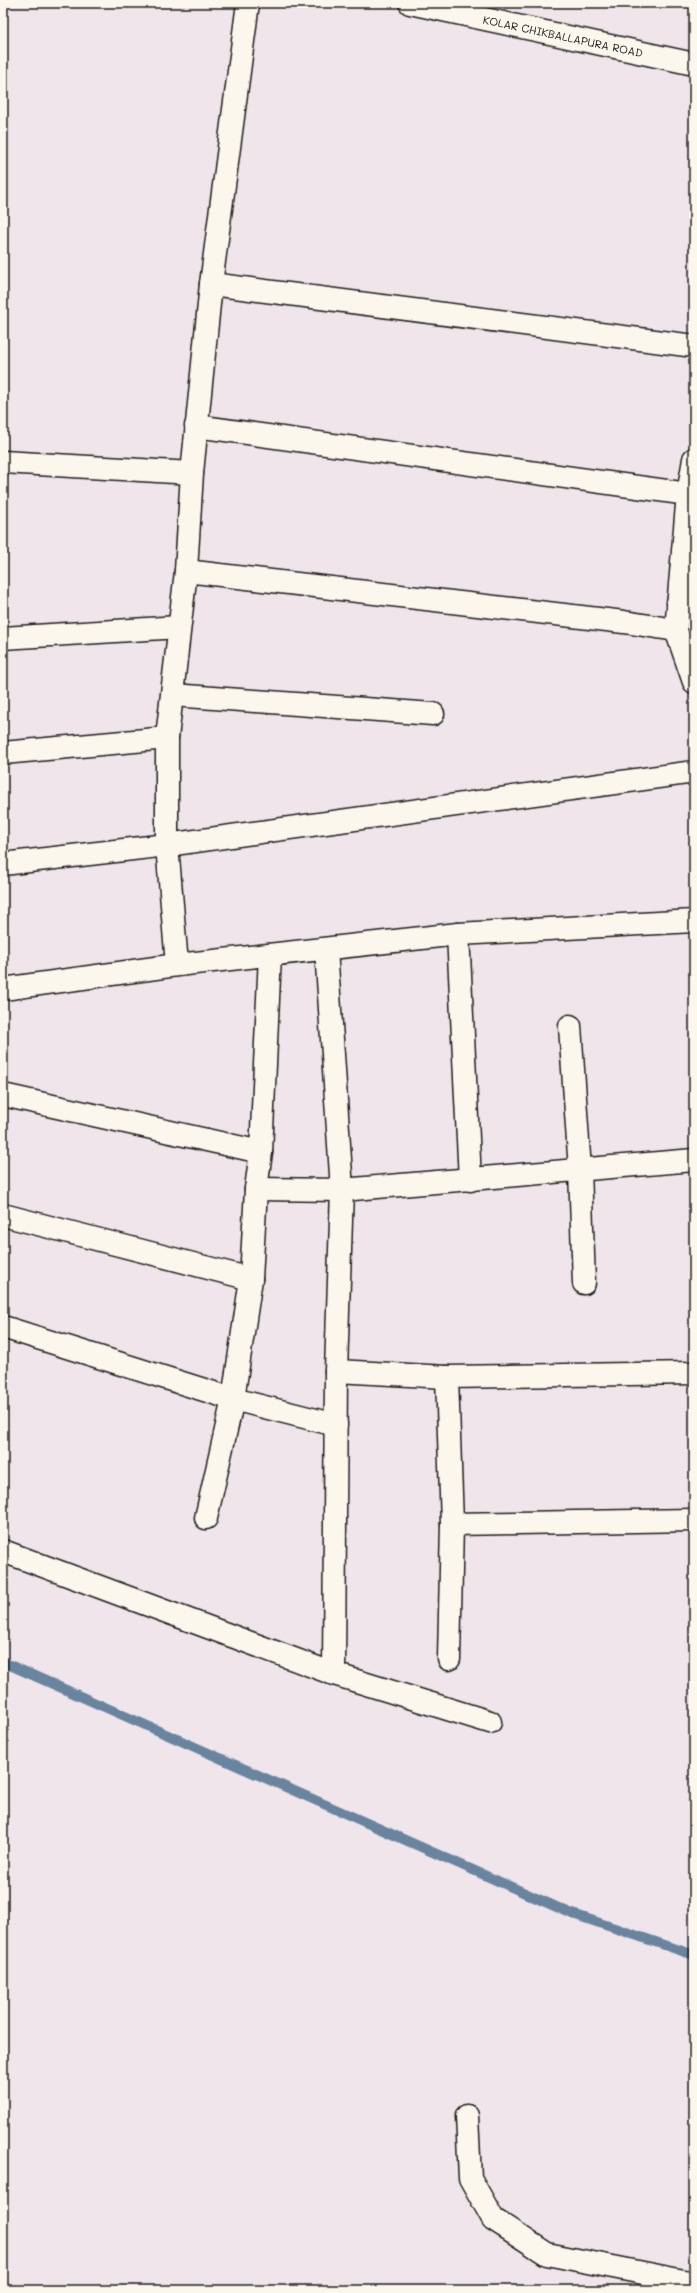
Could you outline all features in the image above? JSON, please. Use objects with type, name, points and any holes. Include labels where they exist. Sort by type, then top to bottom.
[{"type":"street","points":[[177,966],[167,845],[167,738],[186,571],[196,426],[211,284],[248,3]]},
{"type":"street","name":"KOLAR CHIKBALLAPURA ROAD","points":[[410,3],[694,64]]},
{"type":"street","points":[[211,284],[694,346]]},
{"type":"street","points":[[196,426],[688,494]]},
{"type":"street","points":[[694,459],[688,494],[686,601],[676,630],[694,682]]},
{"type":"street","points":[[3,462],[192,473]]},
{"type":"street","points":[[186,571],[624,622],[676,630]]},
{"type":"street","points":[[3,638],[179,627]]},
{"type":"street","points":[[173,695],[433,714]]},
{"type":"street","points":[[3,753],[167,738]]},
{"type":"street","points":[[3,864],[167,845],[694,772]]},
{"type":"street","points":[[3,989],[177,966],[458,934],[694,921]]},
{"type":"street","points":[[458,934],[470,1180]]},
{"type":"street","points":[[326,949],[342,1190],[336,1370],[334,1674]]},
{"type":"street","points":[[206,1518],[234,1399],[251,1279],[256,1189],[261,1152],[270,955]]},
{"type":"street","points":[[570,1026],[580,1170],[584,1283]]},
{"type":"street","points":[[3,1095],[261,1152]]},
{"type":"street","points":[[256,1189],[342,1190],[694,1160]]},
{"type":"street","points":[[3,1215],[251,1279]]},
{"type":"street","points":[[3,1327],[234,1399],[336,1425]]},
{"type":"street","points":[[336,1370],[447,1377],[694,1374]]},
{"type":"street","points":[[447,1377],[452,1524],[449,1659]]},
{"type":"street","points":[[452,1524],[694,1520]]},
{"type":"street","points":[[3,1552],[334,1674],[490,1722]]},
{"type":"street","points":[[466,2116],[470,2178],[493,2219],[547,2254],[694,2283]]},
{"type":"waterway","points":[[3,1662],[570,1913],[694,1955]]}]
